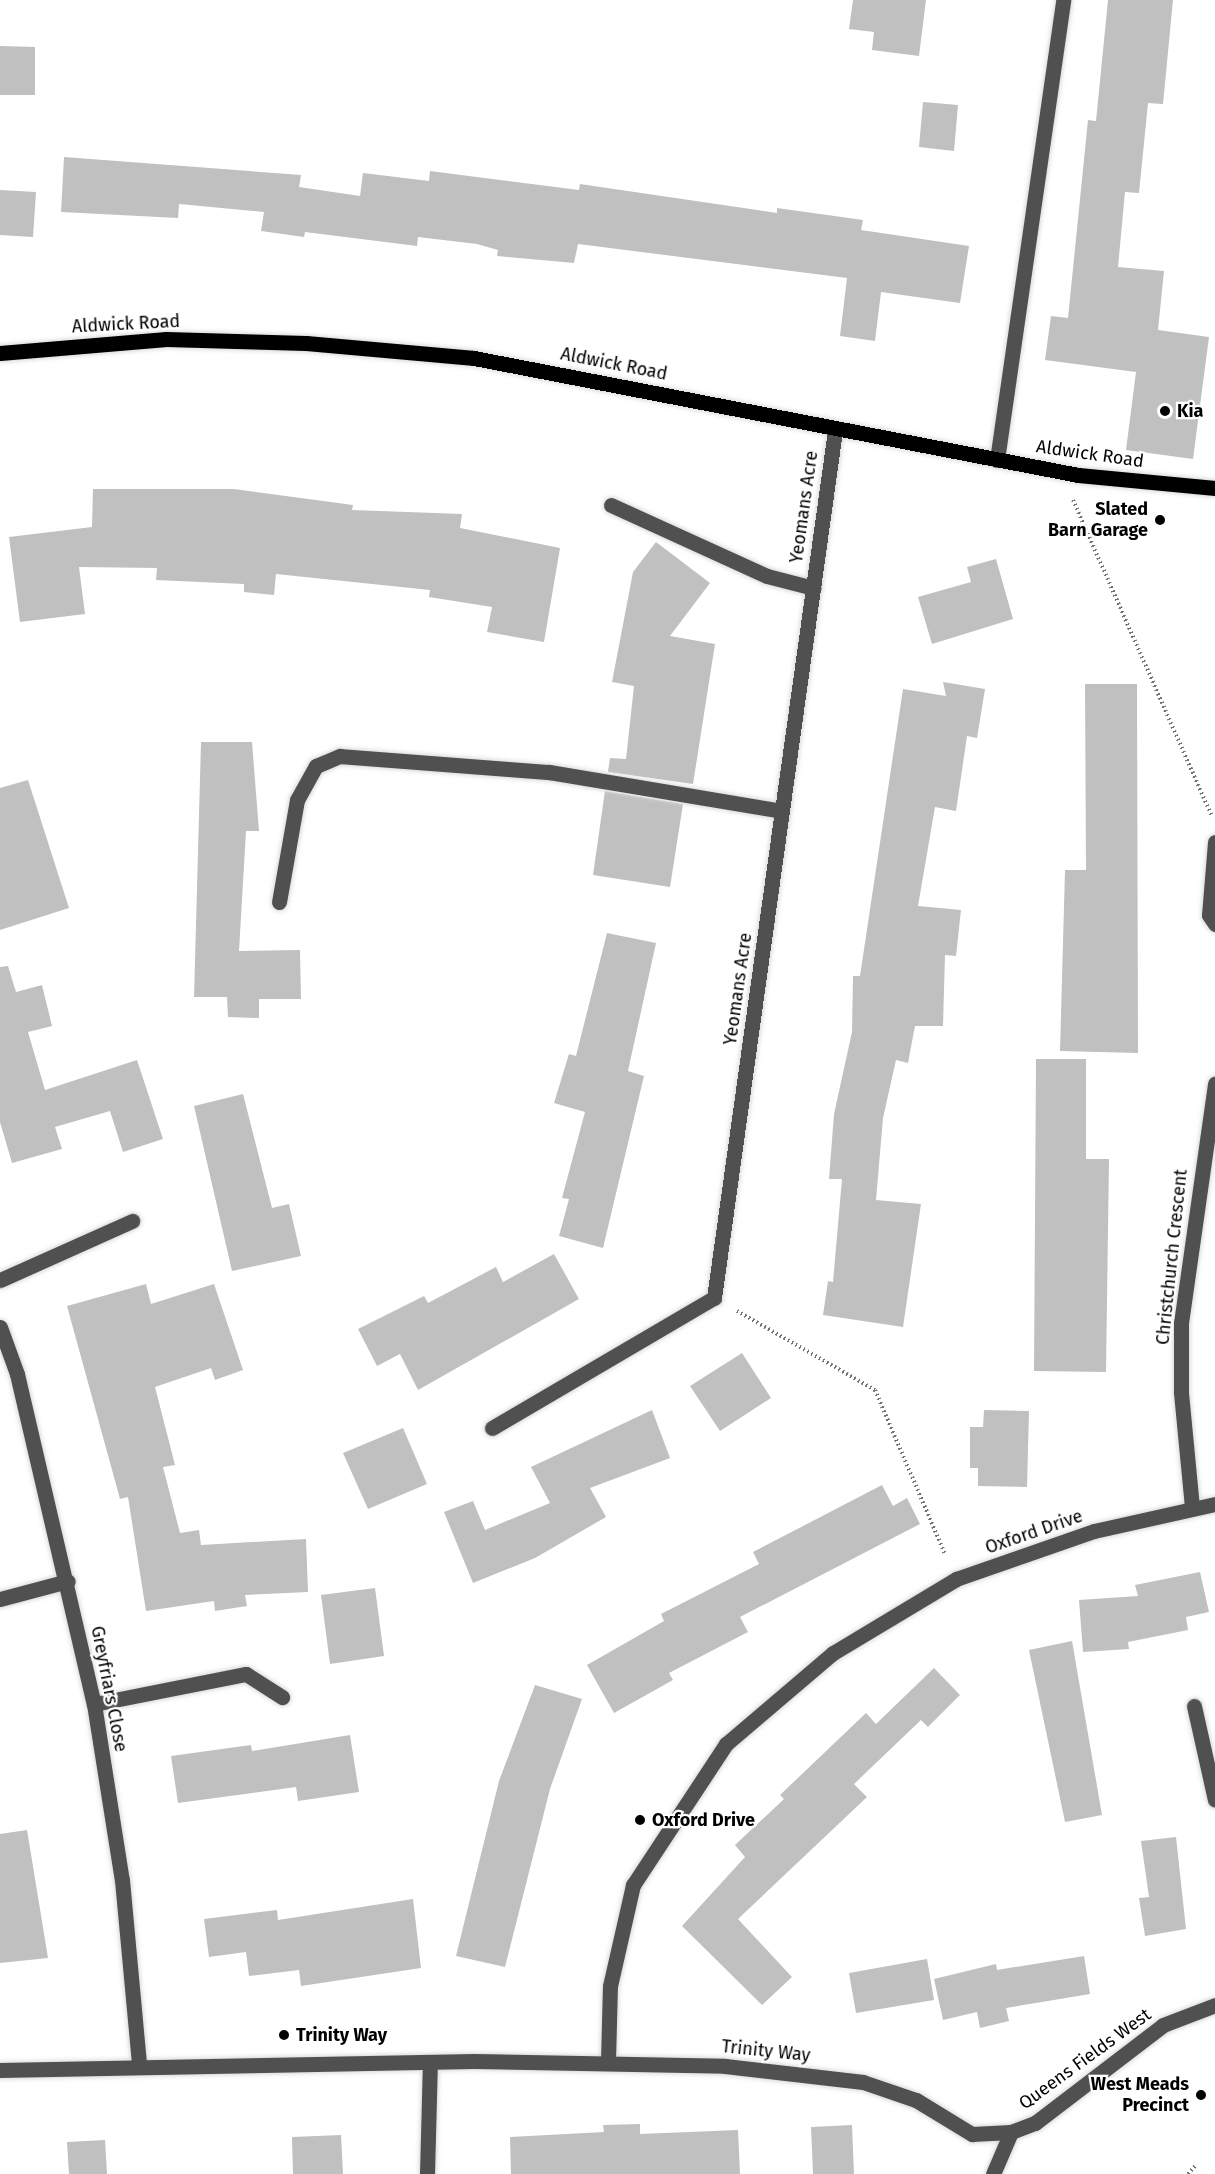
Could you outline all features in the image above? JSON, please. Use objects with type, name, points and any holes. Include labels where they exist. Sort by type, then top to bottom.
[{"type":"main road","name":"Aldwick Road","points":[[0,353],[166,339],[429,354],[622,383],[835,430],[1078,475],[1215,488]]},
{"type":"street","points":[[997,460],[1063,0]]},
{"type":"street","name":"Yeomans Acre","points":[[714,1298],[835,430]]},
{"type":"street","points":[[611,506],[767,576],[813,588]]},
{"type":"street","points":[[279,902],[297,800],[316,766],[340,756],[549,772],[782,811]]},
{"type":"street","points":[[1215,842],[1209,872],[1209,915],[1215,924]]},
{"type":"street","name":"Christchurch Crescent","points":[[1192,1507],[1181,1392],[1181,1323],[1215,1083]]},
{"type":"street","points":[[0,1280],[132,1221]]},
{"type":"street","points":[[492,1428],[714,1298]]},
{"type":"street","name":"Greyfriars Close","points":[[0,1327],[17,1374],[68,1581],[94,1704],[122,1880],[139,2065]]},
{"type":"street","name":"Oxford Drive","points":[[608,2061],[610,1986],[633,1885],[726,1744],[833,1653],[956,1579],[1094,1532],[1192,1507],[1215,1504]]},
{"type":"street","points":[[0,1599],[68,1581]]},
{"type":"street","points":[[94,1704],[246,1674],[282,1697]]},
{"type":"street","points":[[1194,1706],[1215,1800]]},
{"type":"street","name":"Queens Fields West","points":[[1011,2132],[1035,2123],[1163,2025],[1215,2005]]},
{"type":"street","name":"Trinity Way","points":[[0,2070],[139,2065],[608,2061],[725,2066],[863,2082],[916,2100],[972,2134],[1011,2132]]},
{"type":"street","points":[[427,2174],[430,2062]]},
{"type":"street","points":[[993,2174],[1011,2132]]},
{"type":"path","points":[[1078,475],[1072,506],[1215,823]]},
{"type":"path","points":[[714,1298],[875,1390],[956,1579]]},
{"type":"path","points":[[1188,2174],[1195,2166]]},
{"type":"building","points":[[853,0],[926,0],[919,56],[872,50],[874,32],[849,29]]},
{"type":"building","points":[[1108,0],[1173,0],[1163,104],[1148,103],[1139,193],[1125,192],[1118,267],[1164,271],[1158,330],[1209,337],[1193,459],[1126,450],[1136,372],[1045,360],[1051,316],[1068,318],[1088,120],[1096,121]]},
{"type":"building","points":[[0,46],[35,47],[35,95],[0,95]]},
{"type":"building","points":[[923,102],[958,105],[954,151],[919,147]]},
{"type":"building","points":[[64,157],[301,175],[299,187],[360,196],[363,173],[429,181],[430,171],[579,190],[580,184],[777,213],[777,208],[863,220],[861,230],[969,246],[960,303],[881,292],[875,341],[840,336],[847,278],[578,244],[574,263],[497,256],[498,250],[477,244],[418,237],[417,246],[305,232],[304,237],[261,231],[264,212],[179,204],[178,218],[61,212]]},
{"type":"building","points":[[0,190],[36,192],[33,237],[0,235]]},
{"type":"building","points":[[93,489],[234,489],[353,505],[352,510],[462,514],[460,528],[560,548],[544,642],[487,632],[492,607],[429,597],[430,590],[276,574],[274,595],[244,592],[244,584],[156,580],[157,568],[79,567],[85,614],[20,622],[9,537],[92,527]]},
{"type":"building","points":[[656,542],[710,583],[670,636],[715,644],[693,784],[608,772],[610,758],[626,759],[634,686],[612,682],[633,572]]},
{"type":"building","points":[[996,559],[1013,619],[932,644],[918,597],[971,582],[967,567]]},
{"type":"building","points":[[943,682],[985,689],[977,738],[967,736],[956,811],[935,807],[918,906],[961,910],[956,956],[945,955],[943,1026],[915,1026],[908,1063],[896,1060],[883,1118],[876,1200],[921,1204],[903,1327],[823,1315],[828,1281],[833,1282],[842,1179],[829,1179],[834,1114],[852,1032],[853,976],[860,976],[903,689],[946,696]]},
{"type":"building","points":[[1085,684],[1137,684],[1138,1053],[1060,1051],[1065,870],[1086,870]]},
{"type":"building","points":[[201,742],[252,742],[259,831],[246,831],[239,951],[300,950],[301,999],[259,999],[259,1018],[228,1017],[227,997],[194,997]]},
{"type":"building","points":[[28,780],[69,908],[0,930],[0,788]]},
{"type":"building","points":[[605,791],[683,804],[670,887],[593,875]]},
{"type":"building","points":[[607,933],[656,943],[628,1071],[644,1076],[603,1248],[559,1236],[569,1199],[562,1198],[585,1112],[554,1103],[569,1054],[576,1056]]},
{"type":"building","points":[[8,966],[16,992],[42,985],[52,1026],[28,1032],[45,1090],[137,1060],[163,1139],[123,1152],[110,1111],[55,1127],[62,1149],[12,1163],[0,1122],[0,967]]},
{"type":"building","points":[[1036,1059],[1086,1059],[1086,1159],[1109,1159],[1106,1372],[1034,1371]]},
{"type":"building","points":[[243,1094],[272,1208],[289,1204],[301,1256],[232,1271],[194,1106]]},
{"type":"building","points":[[554,1254],[579,1299],[418,1390],[400,1354],[377,1366],[358,1329],[424,1296],[428,1303],[496,1267],[503,1282]]},
{"type":"building","points":[[146,1284],[151,1304],[214,1284],[243,1370],[215,1380],[211,1368],[155,1387],[175,1465],[163,1467],[180,1533],[199,1530],[201,1545],[306,1539],[308,1592],[245,1595],[247,1606],[215,1611],[214,1601],[146,1611],[128,1497],[120,1499],[67,1306]]},
{"type":"building","points":[[742,1353],[771,1398],[720,1431],[690,1386]]},
{"type":"building","points":[[652,1410],[670,1458],[590,1488],[606,1517],[535,1558],[473,1583],[444,1512],[473,1501],[485,1530],[550,1503],[531,1467]]},
{"type":"building","points":[[984,1410],[1029,1411],[1027,1487],[978,1486],[978,1468],[970,1468],[970,1427],[983,1427]]},
{"type":"building","points":[[403,1428],[427,1484],[368,1509],[343,1453]]},
{"type":"building","points":[[882,1485],[893,1506],[907,1498],[920,1524],[740,1617],[748,1632],[669,1673],[673,1680],[614,1713],[587,1665],[664,1621],[661,1614],[759,1564],[753,1552]]},
{"type":"building","points":[[1200,1572],[1209,1612],[1186,1617],[1188,1630],[1128,1642],[1129,1649],[1083,1652],[1079,1600],[1138,1596],[1135,1585]]},
{"type":"building","points":[[375,1588],[384,1656],[330,1664],[321,1595]]},
{"type":"building","points":[[1072,1641],[1102,1815],[1065,1822],[1029,1650]]},
{"type":"building","points":[[934,1668],[960,1695],[928,1727],[921,1720],[854,1784],[867,1797],[738,1919],[792,1977],[762,2005],[682,1926],[745,1857],[735,1845],[784,1799],[780,1795],[866,1713],[876,1724]]},
{"type":"building","points":[[535,1685],[582,1699],[550,1789],[505,1967],[456,1956],[499,1781]]},
{"type":"building","points":[[350,1735],[359,1792],[298,1801],[296,1787],[178,1803],[171,1756],[251,1745],[252,1751]]},
{"type":"building","points":[[27,1830],[48,1958],[0,1963],[0,1834]]},
{"type":"building","points":[[1176,1837],[1186,1929],[1145,1936],[1139,1898],[1149,1897],[1141,1841]]},
{"type":"building","points":[[413,1899],[421,1968],[301,1986],[299,1970],[249,1976],[246,1952],[209,1957],[204,1919],[277,1910],[278,1920]]},
{"type":"building","points":[[1084,1956],[1090,1994],[1006,2008],[1009,2021],[980,2028],[977,2012],[943,2020],[934,1979],[996,1964],[997,1970]]},
{"type":"building","points":[[927,1959],[934,2000],[856,2013],[849,1973]]},
{"type":"building","points":[[640,2124],[640,2134],[738,2130],[740,2174],[511,2174],[510,2137],[604,2132],[603,2125]]},
{"type":"building","points":[[852,2125],[854,2174],[813,2174],[811,2127]]},
{"type":"building","points":[[341,2135],[343,2174],[293,2174],[292,2137]]},
{"type":"building","points":[[105,2140],[107,2174],[69,2174],[67,2142]]},
{"type":"place","name":"Kia","points":[[1165,411]]},
{"type":"place","name":"Slated Barn Garage","points":[[1160,520]]},
{"type":"place","name":"Oxford Drive","points":[[640,1820]]},
{"type":"place","name":"Trinity Way","points":[[284,2035]]},
{"type":"place","name":"West Meads Precinct","points":[[1201,2095]]}]
